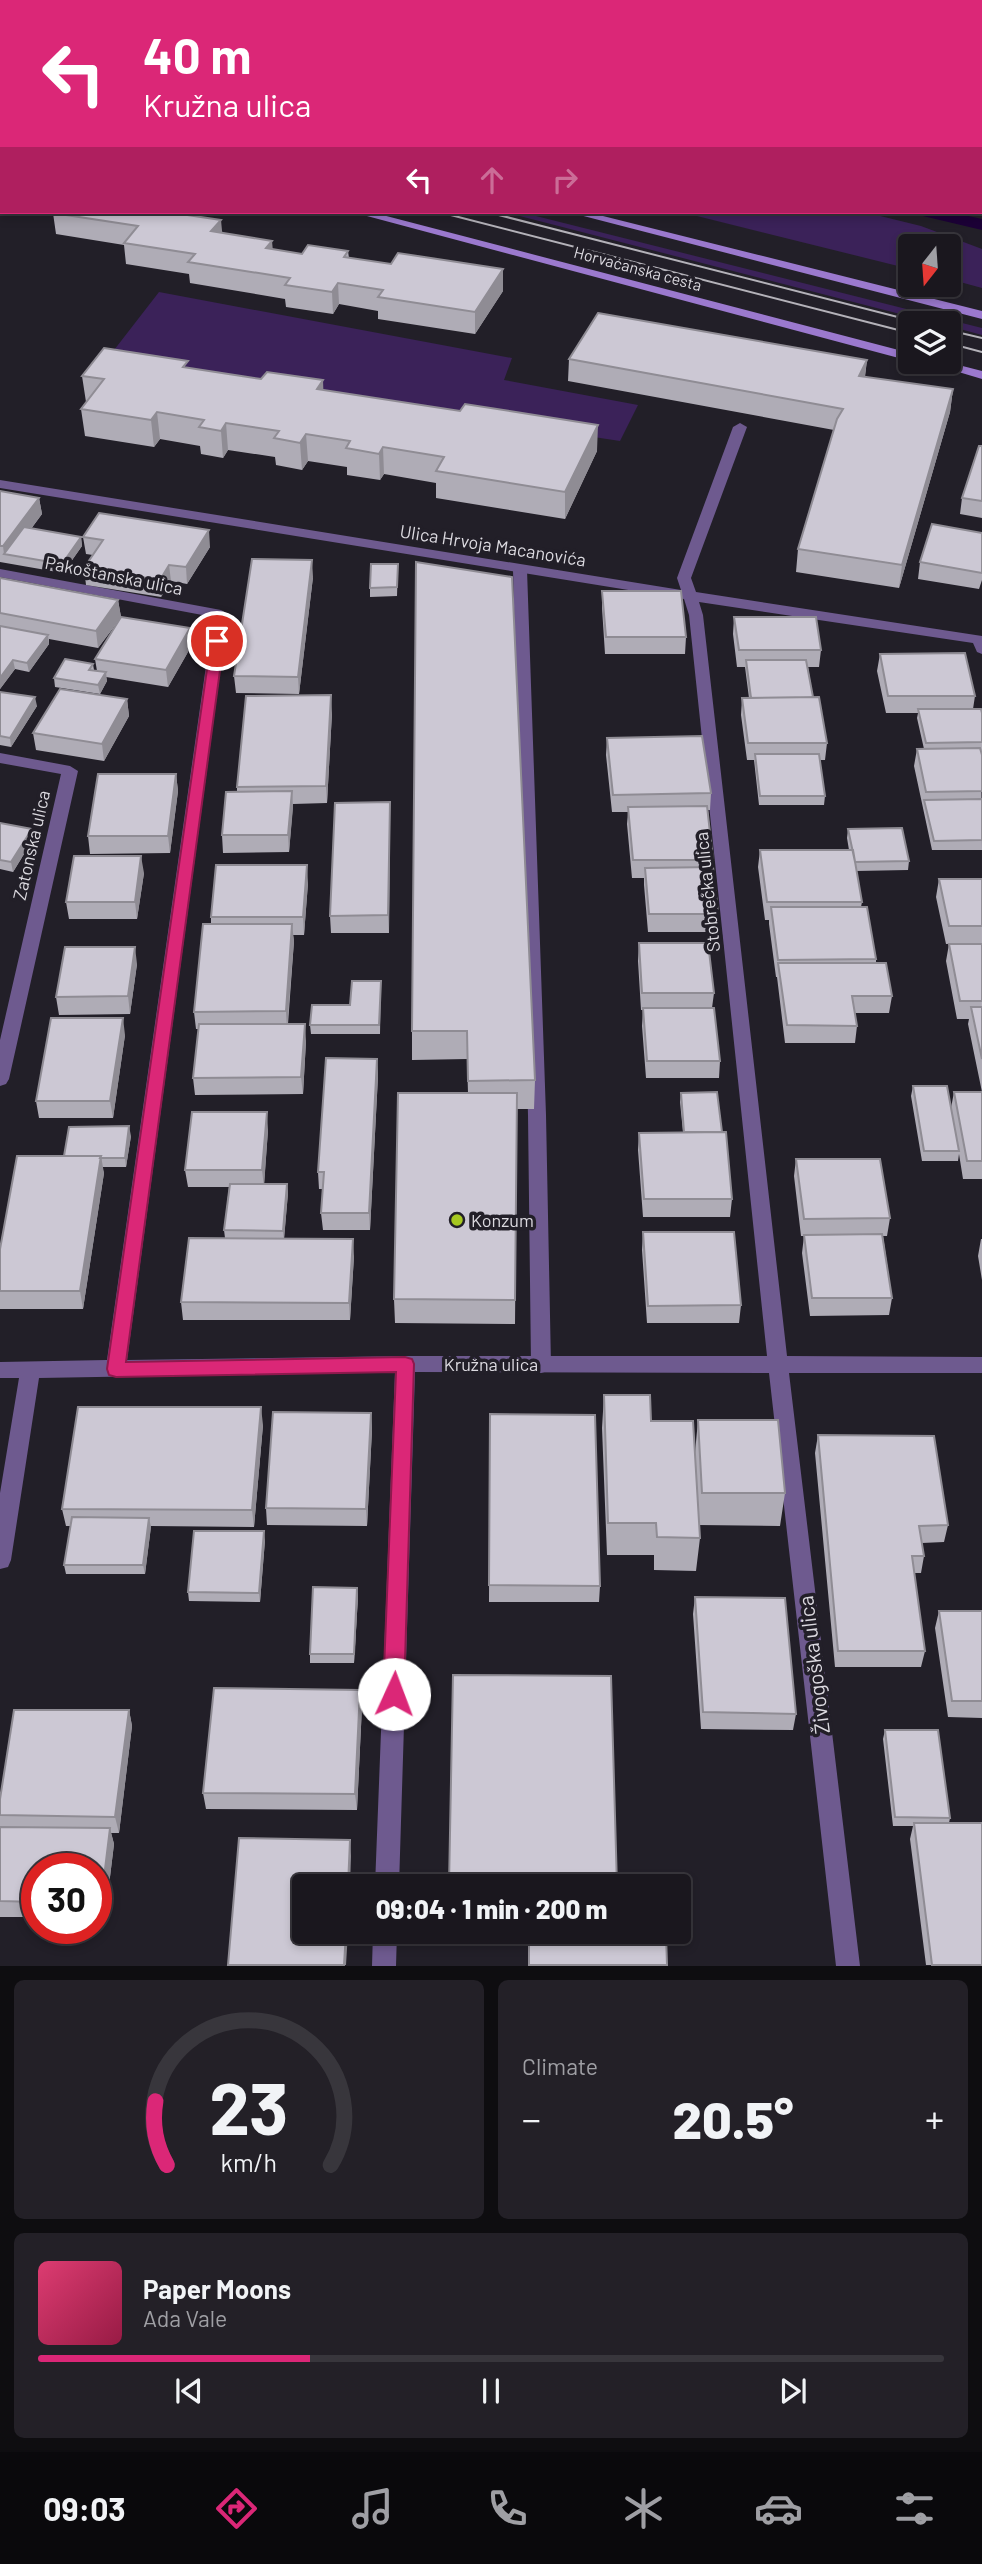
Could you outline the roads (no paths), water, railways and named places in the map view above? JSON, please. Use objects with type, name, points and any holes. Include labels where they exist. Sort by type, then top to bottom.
[{"type":"street","name":"Horvaćanska cesta","points":[[366,214],[898,354]]},
{"type":"street","points":[[582,214],[982,315]]},
{"type":"street","points":[[961,370],[982,375]]},
{"type":"street","name":"Stobrečka ulica","points":[[740,427],[684,578],[696,615],[778,1364]]},
{"type":"street","name":"Ulica Hrvoja Macanovića","points":[[0,485],[520,570],[981,641]]},
{"type":"street","points":[[520,570],[537,1115],[541,1364]]},
{"type":"street","name":"Pakoštanska ulica","points":[[0,573],[221,614],[116,1369]]},
{"type":"street","name":"Zatonska ulica","points":[[0,758],[69,771],[0,1079]]},
{"type":"street","points":[[387,1874],[405,1364]]},
{"type":"street","name":"Kružna ulica","points":[[0,1370],[405,1364],[982,1365]]},
{"type":"street","name":"Živogoška ulica","points":[[778,1364],[848,1965]]},
{"type":"street","points":[[0,1560],[30,1370]]},
{"type":"street","points":[[384,1965],[385,1944]]},
{"type":"tram line","points":[[447,214],[898,330]]},
{"type":"tram line","points":[[495,214],[898,317]]},
{"type":"tram line","points":[[961,333],[982,338]]},
{"type":"tram line","points":[[961,346],[982,352]]},
{"type":"place","name":"Konzum","points":[[457,1220]]}]
